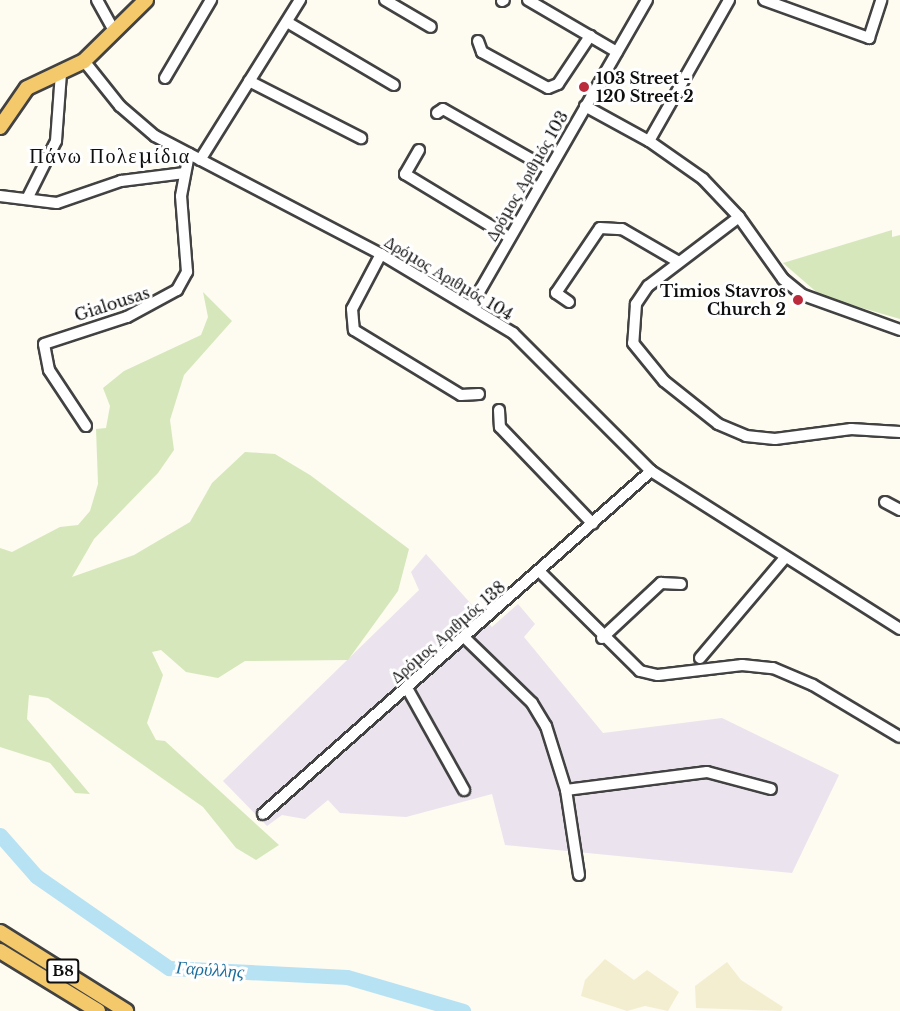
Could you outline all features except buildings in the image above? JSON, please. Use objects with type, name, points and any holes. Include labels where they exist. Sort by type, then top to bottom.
[{"type":"main road","points":[[0,127],[27,88],[84,62],[113,29],[146,0]]},
{"type":"main road","name":"B8","points":[[0,932],[126,1011]]},
{"type":"main road","name":"B8","points":[[0,951],[98,1011]]},
{"type":"street","points":[[97,0],[113,29]]},
{"type":"street","points":[[165,78],[211,0]]},
{"type":"street","points":[[200,160],[300,0]]},
{"type":"street","points":[[385,0],[431,27]]},
{"type":"street","points":[[528,0],[618,52]]},
{"type":"street","name":"Δρόμος Αριθμός 103","points":[[471,306],[548,168],[647,0]]},
{"type":"street","points":[[649,141],[729,0]]},
{"type":"street","points":[[764,0],[868,38],[881,0]]},
{"type":"street","points":[[287,22],[394,85]]},
{"type":"street","points":[[478,41],[482,52],[548,88],[558,84],[590,36]]},
{"type":"street","name":"Δρόμος Αριθμός 104","points":[[84,62],[136,121],[189,154],[381,254],[471,306],[555,369],[651,471],[784,559],[900,629]]},
{"type":"street","points":[[27,199],[56,141],[61,73]]},
{"type":"street","points":[[249,81],[361,138]]},
{"type":"street","points":[[585,106],[649,141],[703,179],[739,217],[783,279],[803,295],[900,330]]},
{"type":"street","points":[[437,113],[444,109],[548,168]]},
{"type":"street","points":[[418,150],[405,174],[509,237]]},
{"type":"street","name":"Gialousas","points":[[86,426],[49,370],[44,344],[127,317],[177,290],[187,272],[184,173],[189,154]]},
{"type":"street","points":[[0,196],[57,203],[121,181],[184,173]]},
{"type":"street","points":[[739,217],[677,261],[636,304],[633,342],[664,381],[718,424],[746,436],[775,439],[851,429],[900,432]]},
{"type":"street","points":[[569,302],[556,293],[600,228],[622,229],[677,261]]},
{"type":"street","points":[[381,254],[352,309],[354,330],[461,395],[479,394]]},
{"type":"street","points":[[499,410],[500,427],[593,524]]},
{"type":"street","name":"Δρόμος Αριθμός 138","points":[[263,814],[466,639],[651,471]]},
{"type":"street","points":[[885,502],[900,510]]},
{"type":"street","points":[[700,658],[784,559]]},
{"type":"street","points":[[539,571],[602,638],[640,670],[658,675],[742,665],[773,668],[813,685],[900,736]]},
{"type":"street","points":[[602,638],[662,583],[681,584]]},
{"type":"street","points":[[466,639],[532,703],[555,747],[566,790],[579,875]]},
{"type":"street","points":[[407,688],[464,790]]},
{"type":"street","points":[[566,790],[707,772],[771,789]]},
{"type":"shaded area","points":[[426,554],[492,627],[518,604],[535,624],[524,637],[603,733],[722,718],[839,775],[792,873],[505,845],[492,794],[406,817],[340,813],[328,800],[305,819],[282,815],[267,826],[223,781],[419,590],[411,572]]},
{"type":"shaded area","points":[[605,959],[634,980],[647,970],[679,992],[668,1011],[645,1006],[627,1011],[581,996],[585,980]]},
{"type":"shaded area","points":[[727,962],[741,980],[783,1007],[781,1011],[696,1008],[695,986]]},
{"type":"green space","points":[[892,230],[892,237],[900,235],[900,319],[821,296],[783,263]]},
{"type":"green space","points":[[203,292],[232,321],[184,375],[170,420],[174,450],[158,473],[94,539],[72,577],[134,555],[190,522],[212,483],[245,452],[275,454],[310,475],[409,549],[398,591],[348,660],[245,661],[218,678],[186,672],[161,650],[152,652],[163,675],[147,723],[156,740],[165,741],[279,845],[256,860],[236,848],[203,807],[48,698],[29,695],[27,719],[90,794],[75,793],[50,763],[0,747],[0,548],[12,552],[60,527],[78,525],[90,511],[98,484],[96,429],[106,428],[110,406],[103,388],[124,371],[201,335],[208,317]]},
{"type":"waterway","name":"Γαρύλλης","points":[[0,835],[36,876],[169,968],[347,977],[463,1011]]},
{"type":"place","name":"103 Street - 120 Street 2","points":[[584,87]]},
{"type":"place","name":"Timios Stavros Church 2","points":[[798,300]]},
{"type":"district","name":"Πάνω Πολεμίδια","points":[[110,156]]}]
